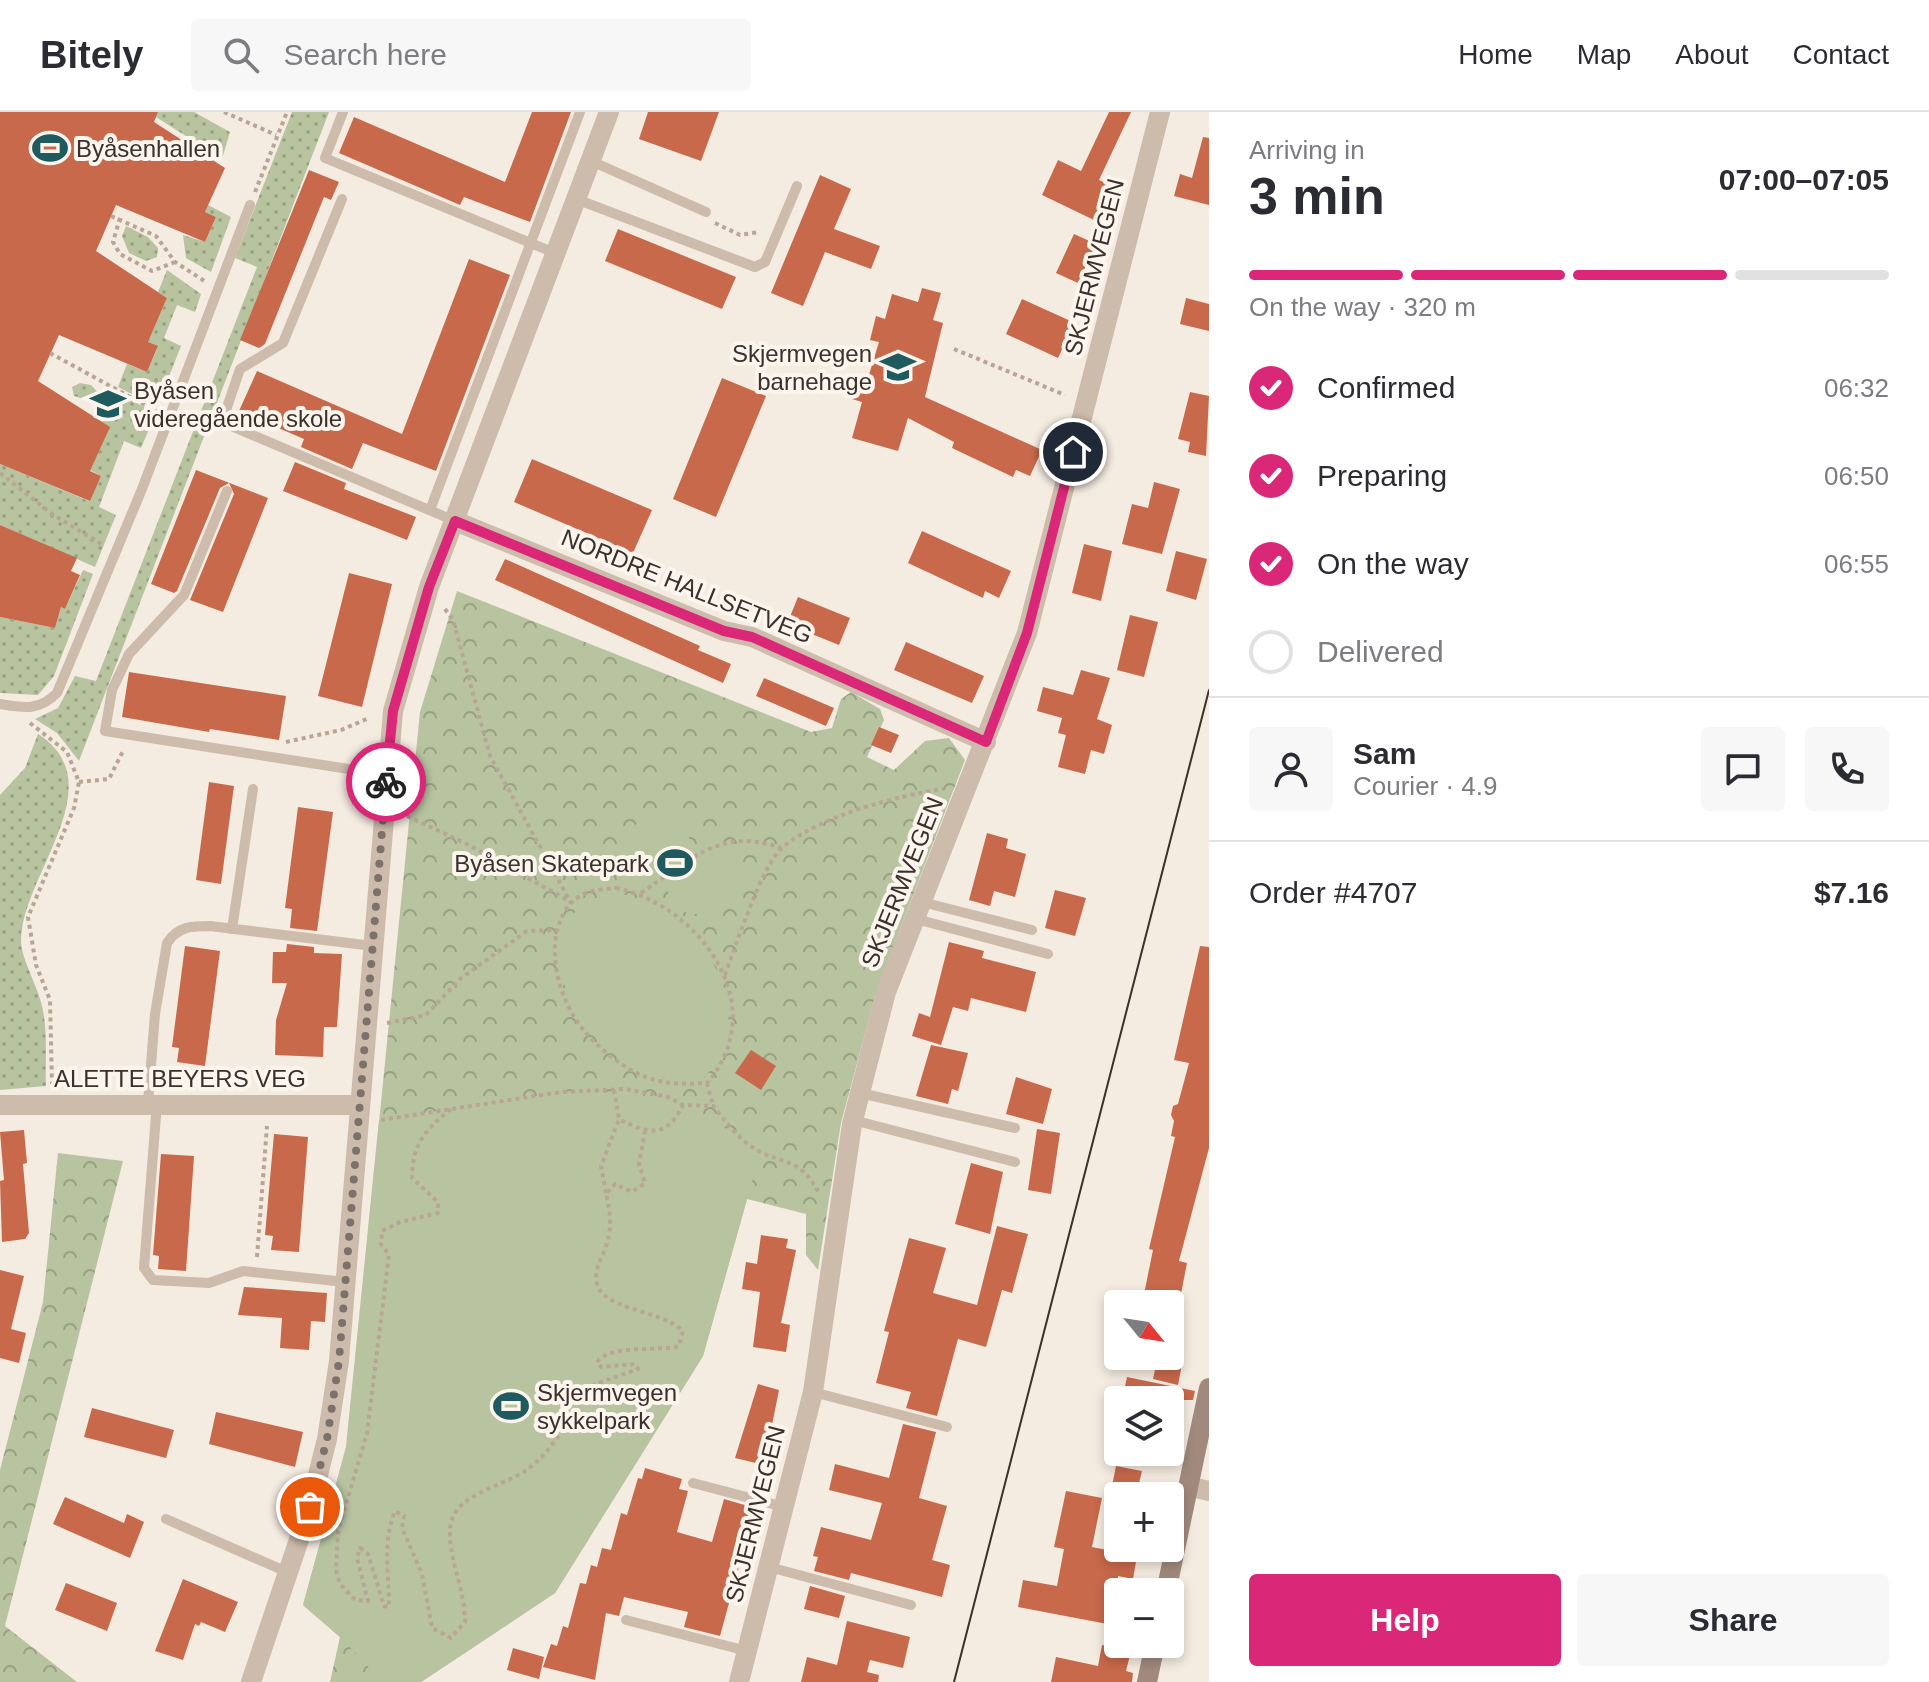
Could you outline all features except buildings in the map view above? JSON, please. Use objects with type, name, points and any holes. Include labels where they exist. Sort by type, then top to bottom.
[{"type":"main road","points":[[1169,1578],[1209,1388]]},
{"type":"main road","points":[[1147,1682],[1152,1658]]},
{"type":"street","points":[[251,1682],[310,1507],[327,1439],[339,1361],[393,711],[429,587],[609,112]]},
{"type":"street","name":"SKJERMVEGEN","points":[[739,1682],[813,1392],[853,1120],[886,992],[1027,633],[1160,112]]},
{"type":"street","name":"NORDRE HALLSETVEG","points":[[455,521],[724,631],[752,637],[986,742]]},
{"type":"street","name":"ALETTE BEYERS VEG","points":[[0,1105],[268,1104],[360,1114]]},
{"type":"street","points":[[1188,1486],[1209,1491]]},
{"type":"lane","points":[[343,112],[325,158],[555,253]]},
{"type":"lane","points":[[430,510],[580,112]]},
{"type":"lane","points":[[591,161],[706,212]]},
{"type":"lane","points":[[576,199],[755,267],[765,262],[797,186]]},
{"type":"lane","name":"NORDRE HALLSETVEG","points":[[342,199],[283,343],[240,369],[222,422],[455,521]]},
{"type":"lane","points":[[0,704],[27,708],[45,705],[57,693],[169,418],[250,205]]},
{"type":"lane","points":[[227,491],[184,595],[129,654],[112,690],[105,731],[387,775]]},
{"type":"lane","points":[[232,929],[253,789]]},
{"type":"lane","points":[[919,910],[1032,930]]},
{"type":"lane","points":[[919,910],[1048,954]]},
{"type":"lane","points":[[345,1282],[243,1271],[209,1283],[153,1280],[146,1275],[155,1014],[167,943],[173,934],[188,926],[373,946]]},
{"type":"lane","points":[[860,1093],[1015,1128]]},
{"type":"lane","points":[[853,1120],[1015,1162]]},
{"type":"lane","points":[[813,1392],[947,1427]]},
{"type":"lane","points":[[693,1483],[784,1507]]},
{"type":"lane","points":[[166,1519],[287,1572]]},
{"type":"lane","points":[[769,1567],[911,1605]]},
{"type":"lane","points":[[626,1620],[747,1651]]},
{"type":"path","points":[[224,112],[276,135]]},
{"type":"path","points":[[250,205],[287,112]]},
{"type":"path","points":[[706,212],[725,230],[747,236],[784,216]]},
{"type":"path","points":[[111,216],[156,236],[175,262],[218,289]]},
{"type":"path","points":[[120,218],[113,242],[120,254],[152,271],[175,262]]},
{"type":"path","points":[[954,349],[1085,404]]},
{"type":"path","points":[[50,353],[169,418]]},
{"type":"path","points":[[0,473],[52,514],[115,552]]},
{"type":"path","points":[[429,587],[453,620],[490,756],[571,903]]},
{"type":"path","points":[[27,708],[31,724],[53,737],[67,752],[79,782],[74,808],[28,917],[36,965],[50,1000],[53,1104]]},
{"type":"path","points":[[270,757],[294,738],[341,730],[393,711]]},
{"type":"path","points":[[79,782],[109,779],[130,735]]},
{"type":"path","points":[[725,975],[748,911],[781,848],[828,822],[883,803],[911,794],[969,784]]},
{"type":"path","points":[[384,806],[465,843],[571,903]]},
{"type":"path","points":[[641,893],[727,841],[755,839],[781,848]]},
{"type":"path","points":[[616,888],[641,893],[678,917],[703,942],[725,975],[734,1011],[732,1041],[725,1062],[707,1083],[676,1085],[650,1079],[618,1062],[585,1033],[561,988],[555,958],[557,930],[571,903],[593,890],[616,888]]},
{"type":"path","points":[[367,1026],[426,1015],[460,979],[501,946],[527,931],[557,930]]},
{"type":"path","points":[[707,1083],[713,1106],[746,1143],[770,1158],[796,1163],[813,1181],[837,1219]]},
{"type":"path","points":[[360,1114],[451,1109],[561,1092],[614,1090],[668,1097],[683,1105],[713,1106]]},
{"type":"path","points":[[451,1109],[419,1138],[412,1155],[412,1178],[438,1202],[438,1213],[400,1222],[382,1231],[381,1244],[389,1255],[367,1433],[338,1531],[336,1570],[340,1584],[355,1600],[368,1601],[357,1558],[360,1548],[368,1554],[384,1606],[389,1607],[388,1529],[395,1511],[404,1516],[405,1539],[422,1574],[432,1628],[451,1638],[465,1622],[465,1596],[450,1531],[454,1515],[474,1496],[527,1470],[567,1426],[590,1386],[638,1369],[635,1364],[601,1367],[597,1362],[601,1356],[612,1351],[660,1351],[679,1346],[683,1331],[674,1322],[608,1300],[596,1283],[597,1264],[611,1228],[601,1166],[619,1119],[614,1090]]},
{"type":"path","points":[[255,1272],[268,1104]]},
{"type":"path","points":[[619,1119],[645,1132],[658,1131],[675,1120],[683,1105]]},
{"type":"path","points":[[606,1194],[615,1184],[632,1192],[645,1183],[639,1164],[645,1132]]},
{"type":"green space","points":[[158,112],[194,112],[230,132],[222,159],[156,117]]},
{"type":"green space","points":[[292,112],[329,112],[79,761],[57,733],[35,719],[58,708],[75,676],[96,681],[257,267],[235,258]]},
{"type":"green space","points":[[208,205],[231,217],[211,272],[186,258],[183,235],[205,242],[216,217],[205,212]]},
{"type":"green space","points":[[126,226],[148,237],[158,248],[157,257],[146,261],[129,253],[122,236]]},
{"type":"green space","points":[[167,270],[201,294],[195,312],[177,305],[164,338],[181,346],[157,407],[118,387],[127,364],[147,372],[158,347],[148,342],[167,298],[158,292]]},
{"type":"green space","points":[[80,383],[91,385],[107,402],[103,405],[74,396],[72,387]]},
{"type":"green space","points":[[115,392],[156,413],[141,448],[124,441],[99,507],[116,515],[95,567],[0,525],[0,464],[89,501],[101,476],[90,470],[102,422]]},
{"type":"green space","points":[[83,570],[93,574],[54,676],[38,695],[0,693],[0,617],[55,628],[61,607],[65,609]]},
{"type":"green space","points":[[457,591],[811,732],[832,728],[841,699],[851,692],[880,709],[884,720],[867,757],[894,770],[925,741],[949,738],[965,760],[877,989],[841,1123],[818,1270],[806,1255],[806,1214],[747,1199],[703,1356],[555,1593],[421,1682],[330,1682],[340,1637],[303,1605],[347,1443],[420,712]]},
{"type":"green space","points":[[38,734],[60,755],[68,778],[67,804],[59,832],[25,915],[21,941],[44,1016],[46,1086],[0,1090],[0,795],[25,768]]},
{"type":"green space","name":"Byåsen Skatepark","points":[[653,813],[672,816],[691,830],[687,835],[698,852],[710,846],[714,851],[709,854],[733,865],[741,882],[731,900],[713,911],[692,914],[673,906],[665,883],[641,884],[641,873],[628,867],[617,851],[624,835],[653,817]]},
{"type":"green space","points":[[618,893],[647,903],[674,919],[697,940],[714,965],[725,993],[728,1022],[722,1050],[704,1078],[663,1077],[616,1055],[589,1031],[566,991],[560,947],[565,928],[576,911],[593,899]]},
{"type":"green space","name":"Skjermvegen sykkelpark","points":[[561,1092],[631,1093],[677,1105],[762,1146],[703,1356],[555,1593],[421,1682],[383,1682],[340,1637],[303,1605],[345,1456],[379,1120]]},
{"type":"green space","points":[[58,1153],[123,1161],[5,1626],[77,1682],[0,1682],[0,1470],[43,1302]]},
{"type":"tram line","points":[[954,1682],[1209,690]]},
{"type":"way so far","points":[[310,1507],[327,1439],[339,1361],[386,782]]},
{"type":"place","name":"Byåsenhallen","points":[[50,148]]},
{"type":"place","name":"Skjermvegen barnehage","points":[[898,367]]},
{"type":"place","name":"Byåsen videregående skole","points":[[108,404]]},
{"type":"place","name":"Byåsen Skatepark","points":[[675,863]]},
{"type":"place","name":"Skjermvegen sykkelpark","points":[[511,1406]]},
{"type":"route","points":[[386,782],[393,711],[429,587],[455,521],[724,631],[752,637],[986,742],[1027,633],[1073,452]]}]
